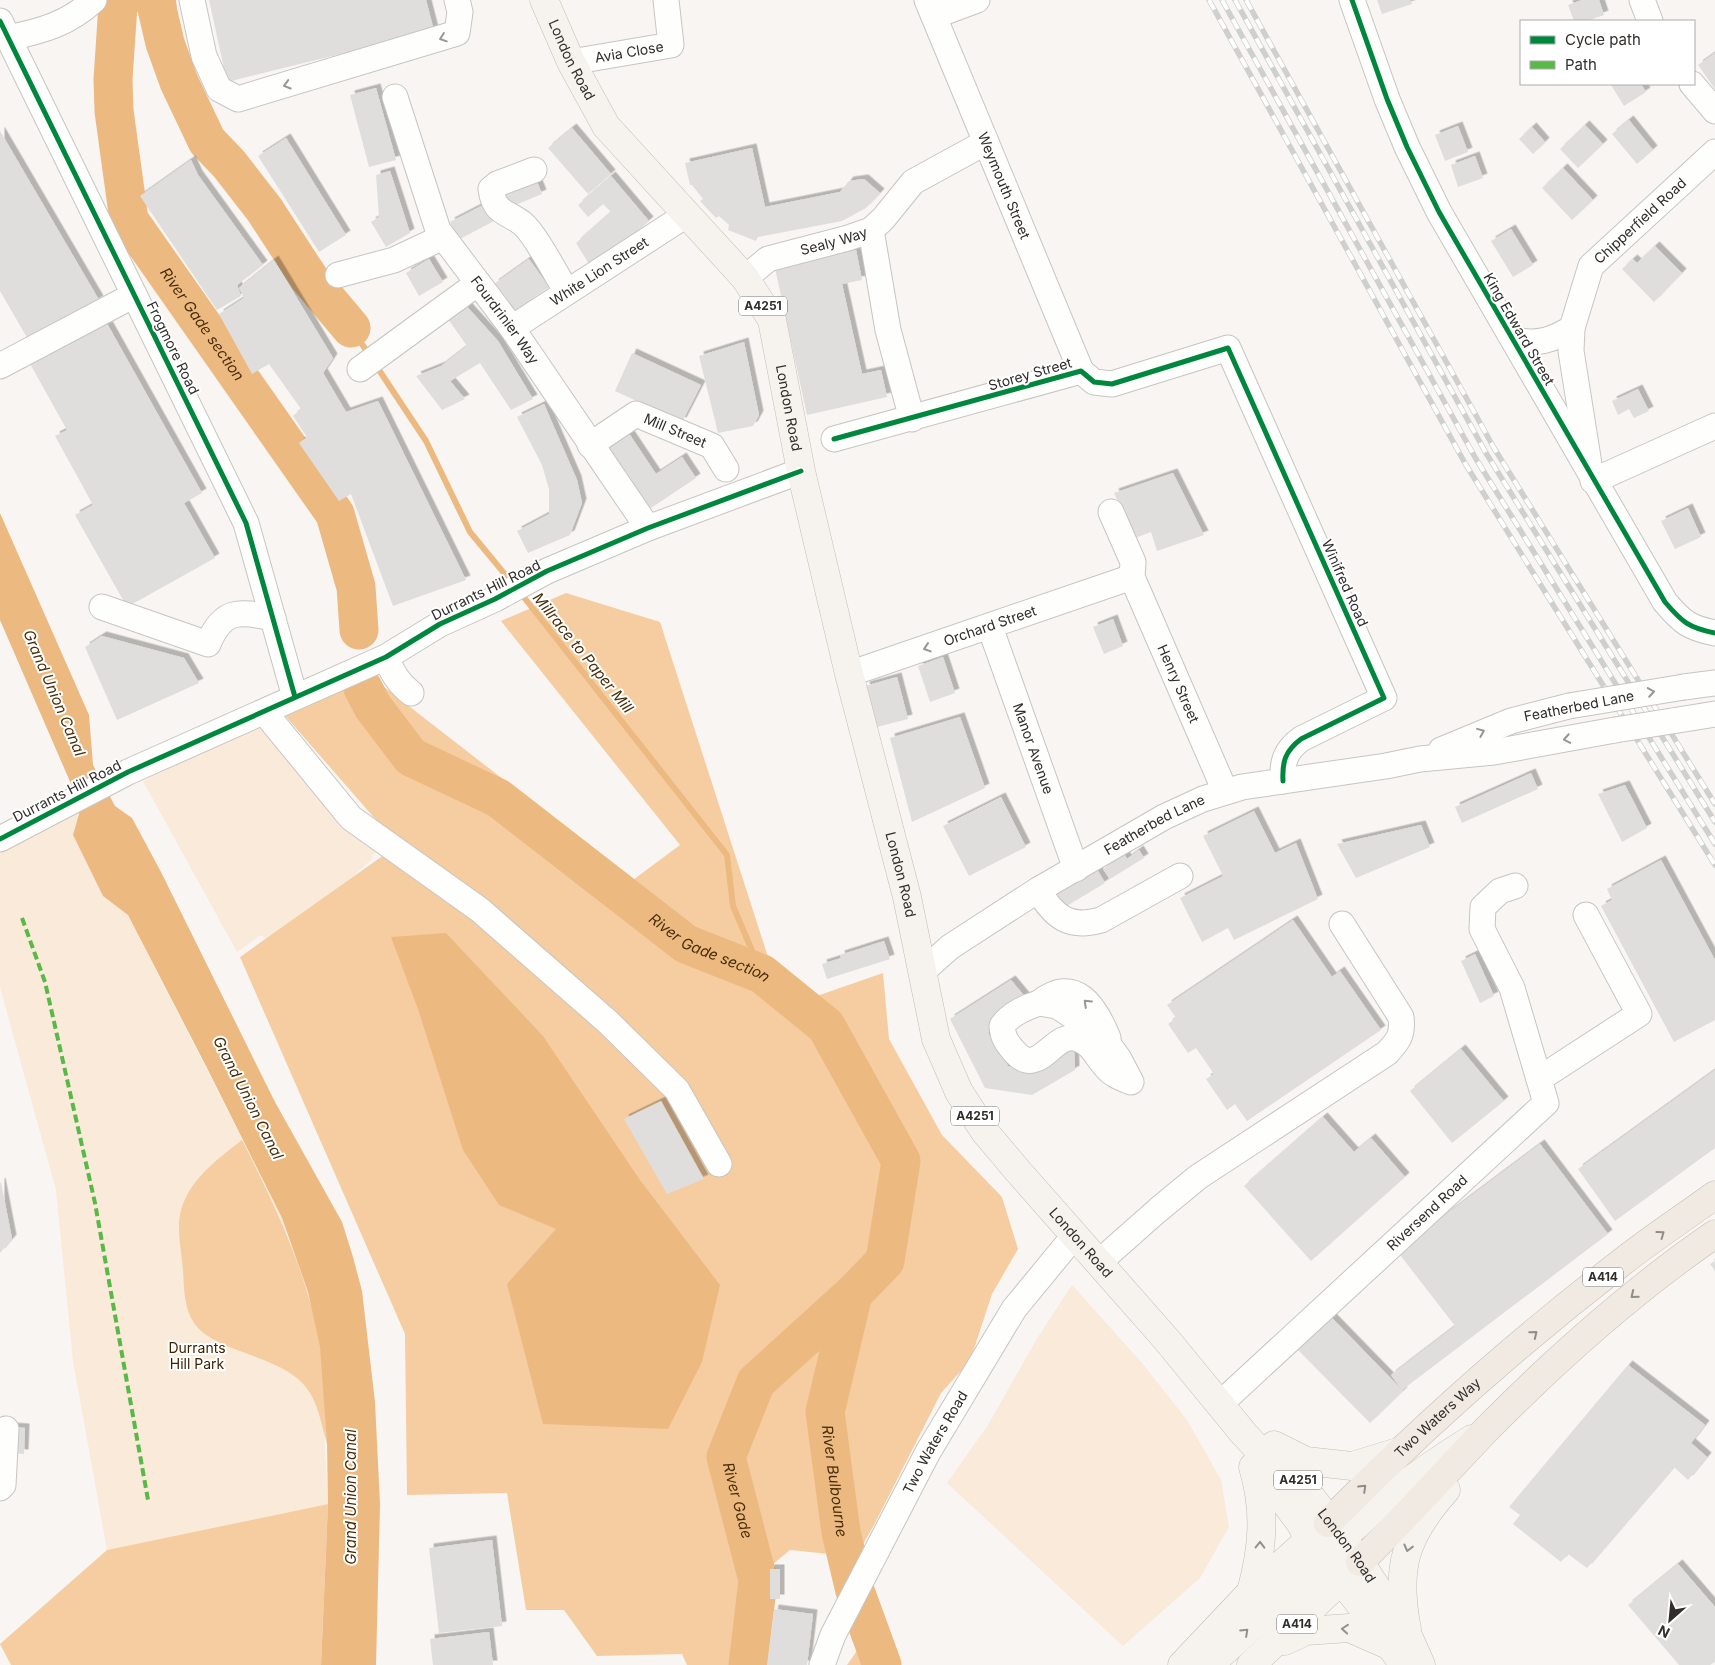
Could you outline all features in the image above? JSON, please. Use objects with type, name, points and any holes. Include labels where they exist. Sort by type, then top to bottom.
[{"type":"highway","name":"Two Waters Way","points":[[1319,1531],[1401,1451],[1496,1365],[1617,1266],[1715,1195]]},
{"type":"highway","name":"A414","points":[[1346,1570],[1490,1426],[1597,1325],[1671,1264],[1715,1234]]},
{"type":"main road","name":"London Road","points":[[544,0],[571,62],[606,126],[745,278],[772,320],[801,471],[849,674],[907,897],[936,1039],[959,1092],[985,1132],[1251,1441],[1293,1473],[1319,1531],[1401,1650],[1421,1665]]},
{"type":"main road","points":[[1319,1531],[1350,1532],[1382,1502],[1439,1459],[1490,1426]]},
{"type":"main road","points":[[1261,1657],[1306,1631],[1329,1628],[1350,1628],[1401,1650],[1401,1581],[1410,1541],[1424,1515],[1448,1488],[1490,1426]]},
{"type":"main road","points":[[1251,1441],[1306,1461],[1352,1466],[1401,1451]]},
{"type":"main road","points":[[1250,1592],[1259,1563],[1263,1508],[1251,1441]]},
{"type":"main road","name":"Two Waters Way","points":[[1182,1665],[1250,1592],[1319,1531]]},
{"type":"main road","points":[[1209,1665],[1299,1581],[1316,1568],[1346,1570]]},
{"type":"main road","name":"London Road","points":[[1346,1570],[1374,1586],[1401,1650]]},
{"type":"main road","name":"A414","points":[[1261,1657],[1346,1570]]},
{"type":"street","points":[[4,30],[48,29],[82,11],[94,0]]},
{"type":"street","points":[[192,0],[204,56],[219,89],[238,99],[418,47],[457,33],[460,12],[458,0]]},
{"type":"street","name":"Avia Close","points":[[571,62],[671,45],[666,0]]},
{"type":"street","points":[[930,8],[977,0]]},
{"type":"street","name":"King Edward Street","points":[[1352,0],[1407,147],[1439,212],[1665,602],[1683,623],[1697,630],[1715,633]]},
{"type":"street","points":[[1642,0],[1650,20]]},
{"type":"street","name":"Weymouth Street","points":[[930,8],[1081,371]]},
{"type":"street","name":"Frogmore Road","points":[[4,30],[246,523],[295,697]]},
{"type":"street","points":[[1693,85],[1715,111]]},
{"type":"street","name":"Fourdrinier Way","points":[[395,97],[438,230],[512,328],[648,528]]},
{"type":"street","name":"Sealy Way","points":[[745,278],[768,259],[871,230],[883,219],[913,182],[986,142]]},
{"type":"street","name":"Chipperfield Road","points":[[1592,478],[1585,430],[1574,380],[1571,352],[1572,328],[1591,266],[1715,152]]},
{"type":"street","points":[[534,170],[497,184],[491,189],[492,197],[502,213],[523,224],[567,292]]},
{"type":"street","name":"White Lion Street","points":[[512,328],[686,215]]},
{"type":"street","points":[[871,230],[888,330],[912,419]]},
{"type":"street","points":[[338,275],[394,260],[443,237]]},
{"type":"street","points":[[360,369],[478,282]]},
{"type":"street","points":[[0,366],[134,295]]},
{"type":"street","points":[[1514,340],[1526,342],[1547,341],[1572,328]]},
{"type":"street","name":"Storey Street","points":[[834,439],[1081,371],[1094,382],[1120,383],[1228,348]]},
{"type":"street","name":"Winifred Road","points":[[1228,348],[1384,698],[1301,739],[1291,747],[1283,762],[1283,781]]},
{"type":"street","name":"Mill Street","points":[[590,445],[636,414],[712,446],[726,468]]},
{"type":"street","points":[[1592,478],[1715,426]]},
{"type":"street","name":"Durrants Hill Road","points":[[0,839],[128,772],[265,713],[295,697],[386,657],[440,624],[495,599],[548,571],[648,528],[801,471]]},
{"type":"street","name":"Henry Street","points":[[1111,512],[1133,562],[1132,577],[1225,792]]},
{"type":"street","name":"Orchard Street","points":[[849,674],[1132,577]]},
{"type":"street","points":[[102,607],[208,644],[215,627],[224,619],[237,612],[273,618]]},
{"type":"street","name":"Manor Avenue","points":[[990,627],[1076,869]]},
{"type":"street","points":[[386,657],[402,686],[410,693]]},
{"type":"street","name":"Featherbed Lane","points":[[1420,759],[1511,720],[1569,706],[1715,683]]},
{"type":"street","points":[[265,713],[351,818],[480,910],[609,1023],[677,1090],[719,1164]]},
{"type":"street","name":"Featherbed Lane","points":[[922,972],[950,947],[1038,890],[1186,806],[1225,792],[1420,759],[1494,752],[1715,714]]},
{"type":"street","points":[[1038,890],[1048,908],[1059,917],[1071,922],[1088,923],[1101,920],[1180,876]]},
{"type":"street","name":"Riversend Road","points":[[1220,1404],[1546,1103],[1512,988],[1482,929],[1483,907],[1500,891],[1515,886]]},
{"type":"street","points":[[1539,1079],[1639,1014],[1586,915]]},
{"type":"street","points":[[1098,1263],[1198,1177],[1387,1053],[1396,1044],[1402,1031],[1401,1017],[1342,924]]},
{"type":"street","points":[[1050,1003],[1102,1035],[1111,1045],[1131,1082],[1117,1077],[1086,1043],[1071,1038],[1065,1039],[1037,1059],[1025,1061],[1020,1059],[1004,1040],[1002,1026],[1005,1021],[1029,1006],[1050,1003]]},
{"type":"street","name":"Two Waters Road","points":[[822,1665],[832,1635],[861,1584],[928,1452],[1009,1318],[1074,1236]]},
{"type":"street","points":[[0,1488],[3,1485],[6,1429]]},
{"type":"green space","points":[[264,722],[385,847],[371,856],[373,858],[276,948],[261,935],[237,952],[143,781]]},
{"type":"green space","name":"Durrants Hill Park","points":[[81,807],[73,835],[103,896],[128,915],[282,1218],[320,1347],[328,1504],[107,1550],[73,1361],[56,1190],[0,987],[0,852]]},
{"type":"green space","points":[[1072,1285],[1142,1363],[1187,1420],[1221,1480],[1229,1527],[1200,1578],[1123,1646],[947,1483],[988,1425],[1036,1340]]},
{"type":"shaded area","points":[[566,593],[660,622],[770,963],[814,997],[883,973],[889,1039],[942,1135],[1002,1197],[1018,1249],[992,1294],[970,1361],[941,1393],[874,1525],[849,1569],[829,1554],[790,1550],[755,1579],[743,1665],[687,1665],[682,1654],[597,1656],[564,1610],[526,1610],[507,1493],[407,1495],[405,1334],[240,957],[398,845],[281,711],[361,669],[633,880],[680,845],[501,621]]},
{"type":"shaded area","points":[[242,1140],[278,1214],[307,1291],[322,1357],[327,1444],[316,1405],[300,1380],[286,1370],[218,1342],[204,1333],[194,1323],[186,1304],[179,1234],[181,1209],[193,1185],[211,1165]]},
{"type":"shaded area","points":[[328,1504],[321,1665],[11,1665],[0,1644],[107,1550]]},
{"type":"shaded area","points":[[876,1624],[900,1665],[847,1665]]},
{"type":"water","points":[[110,0],[133,0],[126,4],[124,67],[114,166],[105,120],[104,14]]},
{"type":"water","points":[[133,0],[176,0],[180,42],[207,141],[189,134],[173,111],[158,74],[141,6]]},
{"type":"water","name":"Grand Union Canal","points":[[0,513],[89,715],[93,765],[115,806],[132,818],[161,872],[275,1102],[342,1222],[362,1291],[375,1402],[380,1504],[376,1665],[321,1665],[328,1504],[327,1444],[320,1347],[308,1292],[282,1218],[207,1068],[128,915],[103,896],[73,835],[81,807],[0,620]]},
{"type":"water","points":[[446,933],[543,1036],[640,1180],[720,1285],[702,1362],[668,1429],[543,1424],[507,1284],[556,1229],[499,1205],[463,1150],[418,1009],[391,937]]},
{"type":"building","points":[[209,0],[426,0],[434,31],[227,82]]},
{"type":"building","points":[[1377,0],[1410,0],[1412,4],[1382,14]]},
{"type":"building","points":[[1582,0],[1599,0],[1604,15],[1590,20],[1574,20],[1568,5]]},
{"type":"building","points":[[1715,53],[1715,89],[1698,65]]},
{"type":"building","points":[[1611,85],[1642,85],[1646,92],[1624,106]]},
{"type":"building","points":[[376,88],[396,160],[369,167],[350,95]]},
{"type":"building","points":[[1629,120],[1653,150],[1637,164],[1612,134]]},
{"type":"building","points":[[1585,125],[1603,144],[1578,168],[1560,149]]},
{"type":"building","points":[[1458,126],[1468,152],[1445,161],[1435,135]]},
{"type":"building","points":[[1532,127],[1545,142],[1533,154],[1519,139]]},
{"type":"building","points":[[572,128],[611,174],[588,194],[548,148]]},
{"type":"building","points":[[0,131],[99,300],[29,341],[0,291]]},
{"type":"building","points":[[286,138],[346,235],[319,252],[258,156]]},
{"type":"building","points":[[752,148],[765,207],[840,192],[849,181],[864,179],[880,193],[866,208],[842,221],[758,237],[756,241],[728,230],[729,225],[719,216],[716,218],[700,201],[703,199],[690,185],[685,163]]},
{"type":"building","points":[[1475,156],[1483,178],[1458,187],[1451,165]]},
{"type":"building","points":[[191,160],[198,175],[263,265],[237,285],[241,296],[217,310],[140,196]]},
{"type":"building","points":[[1563,168],[1593,200],[1572,220],[1542,188]]},
{"type":"building","points":[[390,171],[410,233],[386,247],[371,222],[379,217],[376,175]]},
{"type":"building","points":[[611,176],[649,221],[616,250],[589,264],[576,243],[611,212],[603,204],[588,217],[578,205]]},
{"type":"building","points":[[535,177],[542,194],[503,210],[496,193]]},
{"type":"building","points":[[485,204],[494,221],[460,239],[450,222]]},
{"type":"building","points":[[1511,229],[1533,265],[1513,277],[1491,241]]},
{"type":"building","points":[[1655,246],[1682,273],[1654,302],[1622,269],[1633,259],[1637,263]]},
{"type":"building","points":[[856,250],[862,280],[842,284],[862,374],[881,370],[887,397],[807,415],[775,268]]},
{"type":"building","points":[[429,259],[443,282],[419,296],[406,273]]},
{"type":"building","points":[[529,259],[549,287],[513,312],[494,284]]},
{"type":"building","points":[[274,260],[333,358],[323,373],[346,412],[378,401],[466,580],[393,606],[351,494],[339,501],[299,443],[307,437],[293,416],[301,409],[269,364],[252,374],[219,314],[244,298],[239,288]]},
{"type":"building","points":[[460,299],[498,341],[533,399],[511,410],[480,363],[450,381],[465,399],[442,410],[416,376],[441,366],[467,346],[443,312]]},
{"type":"building","points":[[105,320],[202,493],[184,503],[215,558],[127,607],[75,515],[93,505],[55,436],[67,430],[29,362]]},
{"type":"building","points":[[744,342],[759,415],[753,426],[718,433],[699,356]]},
{"type":"building","points":[[632,353],[701,385],[682,422],[615,391]]},
{"type":"building","points":[[1638,389],[1649,411],[1634,418],[1629,409],[1618,415],[1612,401]]},
{"type":"building","points":[[544,404],[577,480],[582,503],[570,535],[528,553],[517,531],[549,514],[549,489],[542,465],[517,417]]},
{"type":"building","points":[[628,432],[656,474],[682,457],[696,478],[648,510],[606,447]]},
{"type":"building","points":[[1173,473],[1204,535],[1157,551],[1151,532],[1135,538],[1114,493]]},
{"type":"building","points":[[1688,508],[1701,537],[1675,549],[1661,521]]},
{"type":"building","points":[[1113,619],[1123,646],[1104,654],[1093,627]]},
{"type":"building","points":[[102,636],[184,658],[199,683],[117,720],[85,647]]},
{"type":"building","points":[[943,657],[955,693],[930,702],[918,666]]},
{"type":"building","points":[[897,677],[908,719],[877,727],[865,686]]},
{"type":"building","points":[[960,717],[985,788],[912,822],[890,738]]},
{"type":"building","points":[[1531,773],[1538,789],[1462,823],[1455,807]]},
{"type":"building","points":[[1625,785],[1647,828],[1622,842],[1598,794]]},
{"type":"building","points":[[1001,797],[1026,847],[969,876],[943,826]]},
{"type":"building","points":[[1254,811],[1275,853],[1296,843],[1318,899],[1234,940],[1228,928],[1202,942],[1180,898],[1223,876],[1203,836]]},
{"type":"building","points":[[1421,825],[1430,847],[1356,878],[1337,844]]},
{"type":"building","points":[[1139,850],[1144,858],[1110,879],[1103,869],[1124,854],[1127,859]]},
{"type":"building","points":[[1661,860],[1715,960],[1715,1020],[1674,1042],[1601,906],[1612,900],[1607,889]]},
{"type":"building","points":[[1094,864],[1105,883],[1065,907],[1054,888]]},
{"type":"building","points":[[1293,920],[1332,977],[1340,971],[1381,1030],[1247,1121],[1235,1104],[1227,1110],[1206,1079],[1214,1074],[1196,1048],[1188,1053],[1168,1024],[1176,1018],[1167,1005]]},
{"type":"building","points":[[884,941],[890,959],[827,979],[822,964],[841,958],[840,955]]},
{"type":"building","points":[[1475,954],[1494,996],[1480,1003],[1461,961]]},
{"type":"building","points":[[1011,980],[1026,998],[995,1018],[988,1033],[1008,1066],[1029,1071],[1074,1047],[1075,1070],[1032,1095],[985,1088],[950,1019]]},
{"type":"building","points":[[1461,1049],[1504,1101],[1452,1143],[1410,1091]]},
{"type":"building","points":[[1715,1070],[1715,1148],[1615,1221],[1578,1169]]},
{"type":"building","points":[[661,1101],[704,1179],[667,1194],[624,1119]]},
{"type":"building","points":[[1323,1117],[1354,1152],[1371,1138],[1405,1177],[1311,1261],[1244,1186]]},
{"type":"building","points":[[1540,1144],[1608,1234],[1402,1390],[1391,1375],[1455,1326],[1397,1251]]},
{"type":"building","points":[[0,1183],[12,1239],[0,1253]]},
{"type":"building","points":[[1715,1261],[1715,1271],[1710,1264]]},
{"type":"building","points":[[1331,1317],[1403,1391],[1370,1423],[1297,1349]]},
{"type":"building","points":[[1628,1365],[1705,1425],[1691,1443],[1707,1457],[1688,1480],[1674,1467],[1587,1568],[1568,1554],[1561,1562],[1513,1524],[1520,1515],[1509,1507]]},
{"type":"building","points":[[9,1427],[25,1428],[24,1454],[8,1453]]},
{"type":"building","points":[[492,1540],[502,1626],[439,1633],[429,1548]]},
{"type":"building","points":[[1678,1564],[1715,1607],[1715,1662],[1710,1665],[1679,1665],[1628,1605]]},
{"type":"building","points":[[770,1569],[780,1569],[780,1599],[770,1599]]},
{"type":"building","points":[[774,1609],[813,1614],[807,1665],[767,1665]]},
{"type":"building","points":[[489,1632],[493,1665],[433,1665],[430,1639]]},
{"type":"waterway","name":"River Gade section","points":[[122,0],[118,5],[113,79],[114,111],[129,220],[335,514],[356,587],[359,630]]},
{"type":"waterway","points":[[155,0],[165,43],[179,82],[207,141],[229,164],[264,209],[309,278],[351,328]]},
{"type":"waterway","name":"Millrace to Paper Mill","points":[[351,328],[370,356]]},
{"type":"waterway","name":"Millrace to Paper Mill","points":[[375,364],[426,441],[470,532],[513,584]]},
{"type":"waterway","name":"Millrace to Paper Mill","points":[[519,591],[727,855],[733,906],[762,974]]},
{"type":"waterway","name":"River Gade section","points":[[363,688],[373,707],[411,757],[498,798],[686,944],[762,974],[826,1026],[901,1161],[885,1261],[853,1294],[756,1382],[726,1457],[758,1580],[748,1665]]},
{"type":"waterway","name":"River Bulbourne","points":[[853,1294],[825,1412],[841,1532],[855,1591],[882,1665]]},
{"type":"railway","points":[[1209,0],[1466,465],[1715,865]]},
{"type":"railway","points":[[1222,0],[1476,459],[1715,844]]},
{"type":"railway","points":[[1235,0],[1486,453],[1715,822]]},
{"type":"railway","points":[[1246,0],[1494,448],[1715,804]]},
{"type":"marked path","points":[[22,918],[45,982],[95,1203],[148,1500]]},
{"type":"cycle path","points":[[1352,0],[1387,99],[1407,147],[1439,212],[1665,602],[1676,615],[1687,623],[1699,629],[1715,633]]},
{"type":"cycle path","points":[[0,21],[246,523],[295,697]]},
{"type":"cycle path","points":[[834,439],[1081,371],[1094,382],[1112,384],[1228,348],[1384,698],[1296,743],[1286,757],[1283,768],[1283,781]]},
{"type":"cycle path","points":[[0,839],[128,772],[386,657],[440,624],[495,599],[547,571],[648,528],[801,471]]},
{"type":"water label","name":"River Gade","points":[[738,1501]]}]
